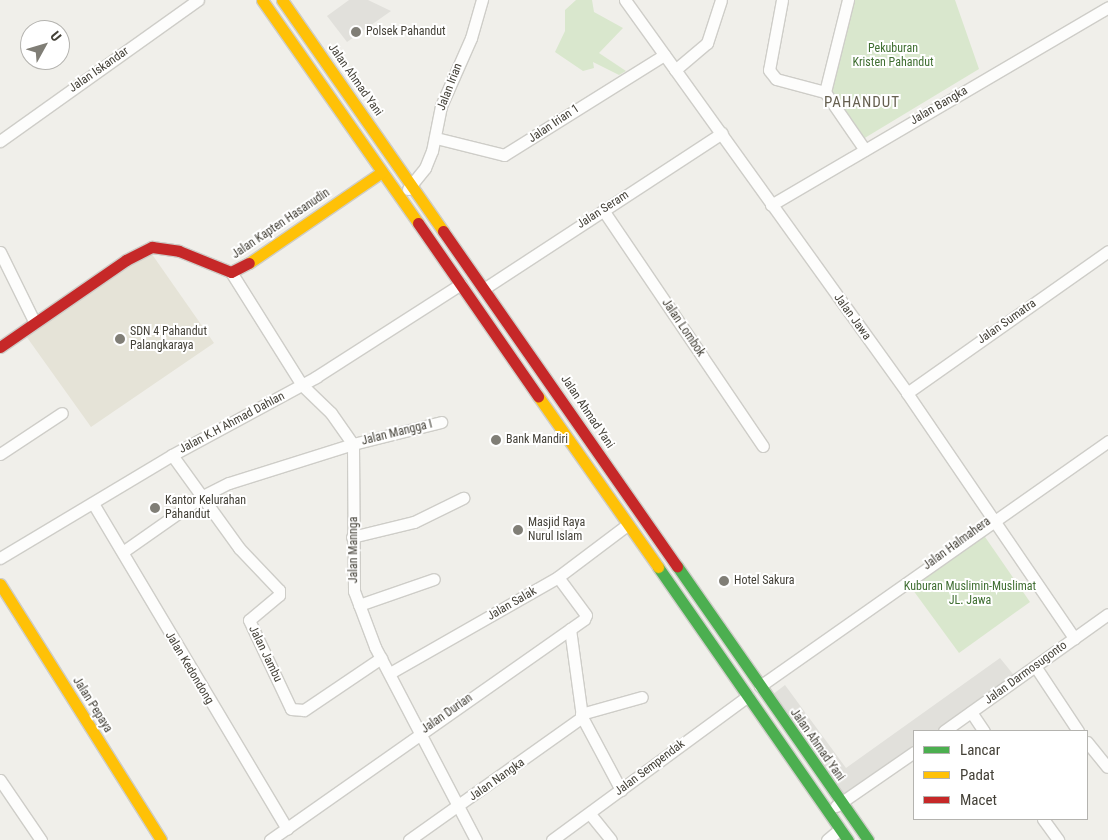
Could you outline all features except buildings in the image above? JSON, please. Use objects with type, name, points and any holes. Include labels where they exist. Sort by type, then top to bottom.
[{"type":"main road","points":[[262,0],[848,840]]},
{"type":"main road","name":"Jalan Ahmad Yani","points":[[282,0],[485,288],[868,840]]},
{"type":"main road","name":"Jalan Kapten Hasanudin","points":[[0,347],[126,260],[152,247],[165,247],[232,272],[249,264],[382,172]]},
{"type":"main road","points":[[572,445],[586,434]]},
{"type":"main road","name":"Jalan Pepaya","points":[[0,584],[156,838]]},
{"type":"street","name":"Jalan Iskandar","points":[[0,141],[198,0]]},
{"type":"street","name":"Jalan Irian","points":[[399,195],[412,186],[425,168],[436,138],[441,106],[471,38],[482,0]]},
{"type":"street","name":"Jalan Jawa","points":[[625,0],[907,393],[1074,638]]},
{"type":"street","points":[[676,70],[707,43],[721,0]]},
{"type":"street","points":[[782,0],[769,70],[776,78],[826,92],[866,150]]},
{"type":"street","points":[[826,92],[848,0]]},
{"type":"street","points":[[1094,0],[1104,9]]},
{"type":"street","name":"Jalan Bangka","points":[[771,205],[1104,9]]},
{"type":"street","name":"Jalan Irian 1","points":[[436,138],[504,155],[664,55]]},
{"type":"street","name":"Jalan Seram","points":[[485,288],[722,133]]},
{"type":"street","name":"Jalan Lombok","points":[[603,210],[763,446]]},
{"type":"street","name":"Jalan Sumatra","points":[[907,393],[1108,251]]},
{"type":"street","points":[[0,252],[35,323]]},
{"type":"street","points":[[232,272],[302,385],[331,413],[353,444]]},
{"type":"street","name":"Jalan K.H Ahmad Dahlan","points":[[0,558],[94,505],[172,455],[302,385],[461,284]]},
{"type":"street","points":[[0,454],[62,413]]},
{"type":"street","name":"Jalan Mangga I","points":[[124,550],[201,497],[262,471],[353,444],[441,422]]},
{"type":"street","name":"Jalan Halmahera","points":[[760,686],[993,519],[1108,441]]},
{"type":"street","name":"Jalan Mannga","points":[[353,444],[352,537],[354,591],[381,658],[476,840]]},
{"type":"street","name":"Jalan Jambu","points":[[172,455],[239,548],[279,590],[279,596],[249,620],[291,709],[304,710],[381,658]]},
{"type":"street","points":[[352,537],[414,522],[463,498]]},
{"type":"street","name":"Jalan Kedondong","points":[[94,505],[124,550],[172,641],[287,829]]},
{"type":"street","name":"Jalan Salak","points":[[390,673],[558,577],[627,525]]},
{"type":"street","name":"Jalan Durian","points":[[270,840],[586,616],[558,577]]},
{"type":"street","points":[[359,605],[434,580]]},
{"type":"street","name":"Jalan Darmosugonto","points":[[945,730],[1108,614]]},
{"type":"street","points":[[570,629],[581,715],[621,790]]},
{"type":"street","points":[[1034,666],[1077,730]]},
{"type":"street","name":"Jalan Sempendak","points":[[552,840],[590,814],[748,696]]},
{"type":"street","points":[[581,715],[642,697]]},
{"type":"street","points":[[971,712],[983,730]]},
{"type":"street","name":"Jalan Nangka","points":[[409,840],[459,807],[581,715]]},
{"type":"street","points":[[1088,743],[1107,767]]},
{"type":"street","points":[[828,811],[913,753]]},
{"type":"street","points":[[0,780],[41,840]]},
{"type":"street","points":[[590,814],[611,840]]},
{"type":"street","points":[[1044,820],[1058,840]]},
{"type":"street","points":[[827,840],[840,829]]},
{"type":"shaded area","points":[[349,0],[368,0],[391,11],[347,42],[327,16]]},
{"type":"shaded area","name":"SDN 4 Pahandut Palangkaraya","points":[[149,250],[214,343],[91,427],[26,336]]},
{"type":"shaded area","points":[[1000,658],[1017,679],[944,730],[913,730],[913,752],[841,803],[768,698],[785,685],[846,768]]},
{"type":"green space","points":[[576,0],[592,0],[594,12],[623,28],[599,53],[626,71],[619,75],[593,62],[594,68],[583,71],[555,52],[565,31],[565,10]]},
{"type":"green space","name":"Pekuburan Kristen Pahandut","points":[[850,0],[955,0],[979,69],[863,139],[830,90]]},
{"type":"green space","name":"Kuburan Muslimin-Muslimat JL. Jawa","points":[[983,534],[1030,602],[959,653],[910,586]]},
{"type":"traffic: fast","points":[[677,566],[868,840]]},
{"type":"traffic: fast","points":[[658,567],[848,840]]},
{"type":"traffic: slow","points":[[262,0],[418,223]]},
{"type":"traffic: slow","points":[[282,0],[443,231]]},
{"type":"traffic: slow","points":[[249,263],[382,172]]},
{"type":"traffic: slow","points":[[538,396],[658,567]]},
{"type":"traffic: slow","points":[[0,584],[161,840]]},
{"type":"traffic: jam","points":[[418,223],[538,396]]},
{"type":"traffic: jam","points":[[443,231],[677,566]]},
{"type":"traffic: jam","points":[[0,347],[126,260],[152,247],[179,251],[231,272],[249,263]]},
{"type":"place","name":"Polsek Pahandut","points":[[356,32]]},
{"type":"place","name":"SDN 4 Pahandut Palangkaraya","points":[[120,339]]},
{"type":"place","name":"Bank Mandiri","points":[[496,440]]},
{"type":"place","name":"Kantor Kelurahan Pahandut","points":[[155,508]]},
{"type":"place","name":"Masjid Raya Nurul Islam","points":[[518,530]]},
{"type":"place","name":"Hotel Sakura","points":[[724,581]]},
{"type":"district","name":"PAHANDUT","points":[[862,103]]}]
